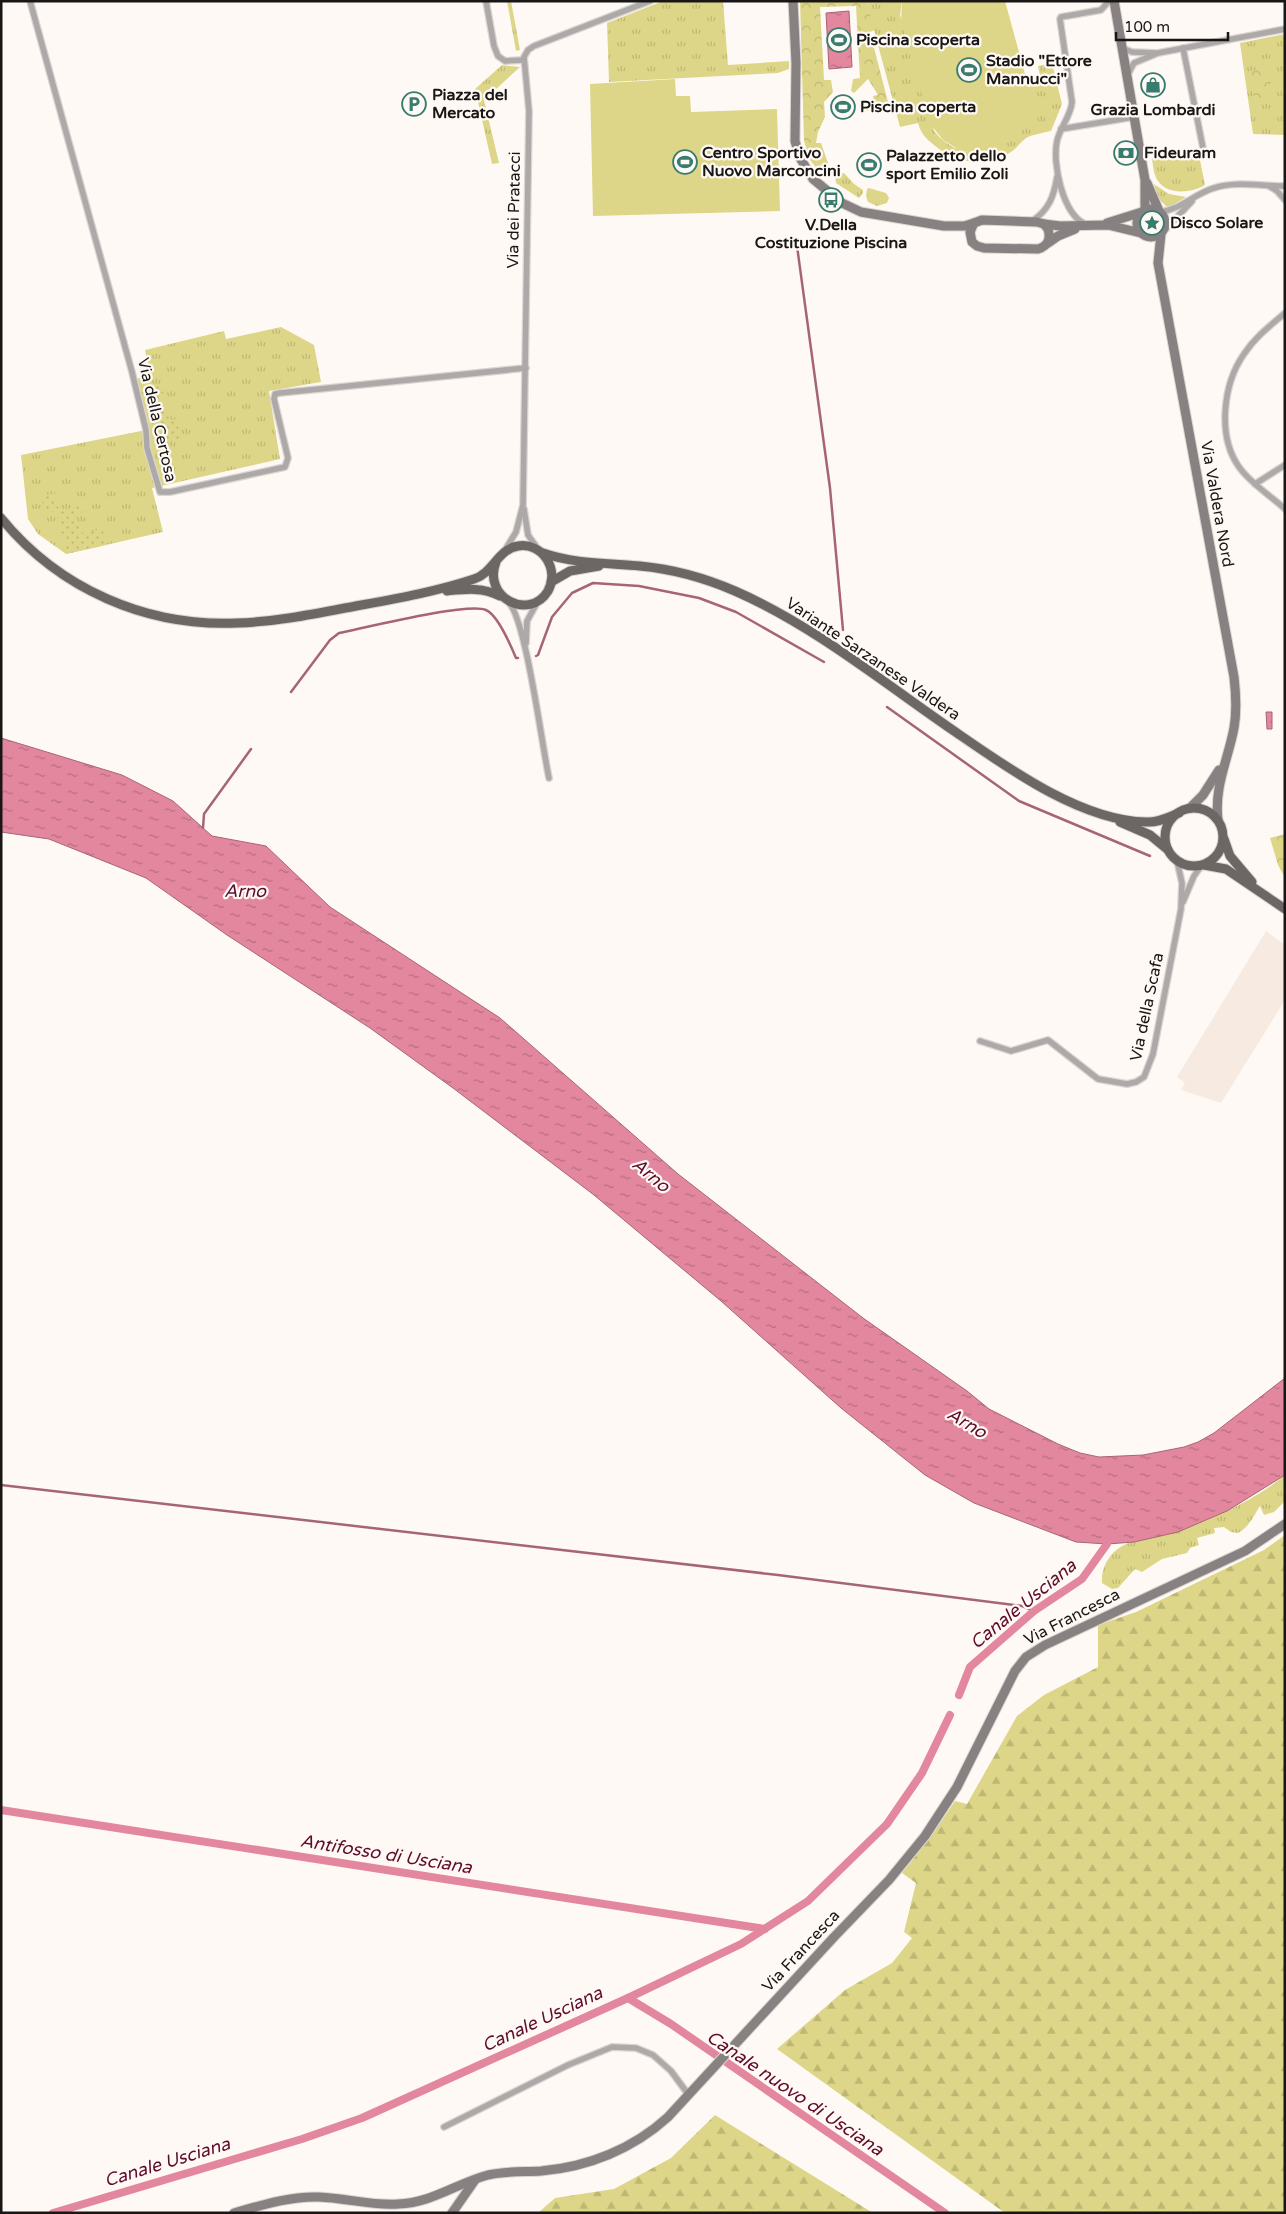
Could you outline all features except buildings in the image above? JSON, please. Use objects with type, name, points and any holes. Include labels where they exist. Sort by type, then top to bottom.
[{"type":"main road","points":[[793,1],[796,63],[795,141],[797,152],[806,170],[824,190],[854,210],[944,226],[964,226],[986,220],[1030,222],[1055,226],[1099,224],[1155,237],[1162,232]]},
{"type":"main road","points":[[1114,1],[1145,180],[1144,211],[1138,217],[1137,223],[1144,235]]},
{"type":"main road","name":"Via Valdera Nord","points":[[1145,180],[1166,221],[1162,232],[1158,263]]},
{"type":"main road","points":[[1099,224],[1151,209],[1160,211]]},
{"type":"main road","points":[[972,242],[970,232],[974,223]]},
{"type":"main road","points":[[1044,224],[1049,232],[1048,243]]},
{"type":"main road","points":[[944,226],[963,234],[977,246],[984,248],[1035,250],[1042,248],[1058,236],[1085,225]]},
{"type":"main road","name":"Via Valdera Nord","points":[[1144,235],[1158,263],[1234,677],[1236,707],[1229,749]]},
{"type":"main road","points":[[1,518],[43,560],[77,584],[122,606],[174,620],[230,624],[275,620],[420,594],[476,589],[489,591],[524,605],[539,600],[546,594],[552,582],[551,568],[541,552],[528,546],[517,546],[499,558],[488,570],[475,578],[420,594]]},
{"type":"main road","name":"Variante Sarzanese Valdera","points":[[541,552],[566,560],[642,566],[684,574],[720,585],[758,601],[812,632],[1011,770],[1063,798],[1150,835],[1168,850]]},
{"type":"main road","points":[[499,558],[493,580],[496,590],[505,599]]},
{"type":"main road","name":"Variante Sarzanese Valdera","points":[[552,582],[570,571],[611,564]]},
{"type":"main road","points":[[1229,749],[1208,788],[1190,808],[1178,813],[1170,821],[1165,832],[1168,850],[1177,861],[1186,866],[1222,867],[1285,909]]},
{"type":"main road","points":[[1229,749],[1216,794],[1218,820],[1230,856],[1261,892]]},
{"type":"main road","points":[[1190,808],[1206,810],[1218,820]]},
{"type":"main road","name":"Variante Sarzanese Valdera","points":[[1104,815],[1149,822],[1158,821],[1178,813]]},
{"type":"main road","points":[[1203,865],[1218,854],[1223,836]]},
{"type":"main road","name":"Via Francesca","points":[[234,2213],[303,2197],[336,2198],[380,2204],[415,2202],[446,2193],[476,2179],[501,2173],[558,2169],[606,2156],[644,2136],[664,2120],[889,1880],[925,1836],[957,1787],[1015,1671],[1026,1657],[1045,1645],[1245,1550],[1285,1524]]},
{"type":"main road","points":[[452,2213],[476,2179]]},
{"type":"street","name":"Via della Certosa","points":[[30,1],[132,372],[146,430],[147,448],[160,492],[170,492],[285,467],[288,458],[274,399],[276,394],[526,368]]},
{"type":"street","points":[[486,1],[497,54],[505,61],[524,60],[528,50],[534,46],[650,1]]},
{"type":"street","points":[[1085,225],[1070,211],[1058,175],[1056,146],[1072,104],[1060,20],[1061,16],[1101,10],[1110,1]]},
{"type":"street","points":[[1128,79],[1130,69],[1134,63],[1158,53],[1285,29]]},
{"type":"street","points":[[1122,48],[1132,52],[1158,53]]},
{"type":"street","points":[[1183,48],[1203,148]]},
{"type":"street","name":"Via dei Pratacci","points":[[524,60],[529,111],[523,505],[528,535],[541,552]]},
{"type":"street","points":[[1061,129],[1134,116]]},
{"type":"street","points":[[1030,222],[1041,214],[1048,205],[1054,193],[1058,175]]},
{"type":"street","points":[[1160,211],[1173,210],[1208,190],[1221,186],[1285,186]]},
{"type":"street","points":[[1267,186],[1276,190],[1285,200]]},
{"type":"street","points":[[1162,232],[1194,199]]},
{"type":"street","points":[[1285,315],[1272,324],[1251,344],[1239,362],[1230,384],[1226,406],[1226,431],[1230,452],[1240,469],[1285,509]]},
{"type":"street","points":[[1255,484],[1285,465]]},
{"type":"street","name":"Via dei Pratacci","points":[[499,558],[514,538],[523,505]]},
{"type":"street","points":[[505,599],[512,605],[518,618],[549,778]]},
{"type":"street","points":[[525,650],[527,621],[539,600]]},
{"type":"street","points":[[1177,861],[1182,883],[1181,909]]},
{"type":"street","points":[[1181,909],[1189,887],[1203,865]]},
{"type":"street","name":"Via della Scafa","points":[[980,1041],[1011,1052],[1048,1040],[1098,1079],[1123,1084],[1140,1080],[1146,1073],[1153,1054],[1181,909]]},
{"type":"street","points":[[444,2127],[568,2065],[612,2047],[636,2048],[653,2055],[672,2071],[688,2094]]},
{"type":"shaded area","points":[[1266,931],[1285,945],[1285,1000],[1221,1103],[1181,1090],[1185,1083],[1177,1077]]},
{"type":"green space","points":[[507,1],[511,1],[520,50],[516,51]]},
{"type":"green space","points":[[663,1],[723,1],[728,65],[789,61],[789,69],[778,73],[609,82],[607,23]]},
{"type":"green space","points":[[800,1],[877,1],[867,4],[875,30],[870,32],[888,102],[877,111],[865,111],[866,107],[875,106],[873,96],[878,95],[868,79],[854,93],[851,91],[853,79],[860,78],[856,6],[820,7],[824,80],[831,80],[833,92],[824,102],[825,117],[818,132],[816,143],[821,143],[828,163],[819,171],[810,160],[804,141]]},
{"type":"green space","points":[[877,1],[902,1],[900,15],[934,131],[943,141],[959,150],[978,153],[1026,118],[1038,125],[1028,87],[1042,85],[1038,66],[1052,63],[1062,104],[1051,131],[1028,137],[1003,157],[986,162],[976,162],[958,159],[942,151],[924,135],[918,123],[900,127],[867,4]]},
{"type":"green space","name":"Stadio \"Ettore Mannucci\"","points":[[902,1],[1005,1],[1039,125],[1029,127],[1026,119],[1021,130],[1011,141],[992,152],[975,153],[961,151],[943,140],[930,124],[901,21]]},
{"type":"green space","points":[[1285,34],[1285,135],[1253,134],[1240,43]]},
{"type":"green space","points":[[502,65],[520,67],[484,100],[499,163],[492,164],[475,89]]},
{"type":"green space","points":[[1271,67],[1273,82],[1266,84],[1269,102],[1255,104],[1250,71]]},
{"type":"green space","name":"Centro Sportivo Nuovo Marconcini","points":[[675,79],[676,96],[690,96],[691,112],[777,109],[780,211],[593,216],[590,84]]},
{"type":"green space","points":[[1198,150],[1205,185],[1192,190],[1177,191],[1164,187],[1159,182],[1154,173],[1152,159]]},
{"type":"green space","points":[[844,173],[854,184],[863,190],[859,198],[836,183],[835,176]]},
{"type":"green space","points":[[1154,184],[1169,194],[1186,197],[1168,208],[1157,197]]},
{"type":"green space","points":[[867,189],[886,193],[889,198],[887,203],[877,206],[868,202],[866,196]]},
{"type":"green space","points":[[281,327],[314,345],[321,382],[269,391],[280,459],[152,488],[163,532],[66,554],[38,534],[28,519],[21,455],[146,430],[134,380],[150,374],[145,350],[224,331],[226,339]]},
{"type":"green space","points":[[162,385],[164,398],[143,403],[140,389]]},
{"type":"green space","points":[[169,410],[171,420],[177,419],[180,439],[156,443],[150,413]]},
{"type":"green space","points":[[55,493],[59,511],[85,505],[86,511],[76,514],[81,533],[103,529],[106,545],[66,554],[57,511],[45,513],[41,496]]},
{"type":"green space","points":[[1285,834],[1285,878],[1278,865],[1270,838]]},
{"type":"green space","points":[[1285,1475],[1285,1501],[1274,1512],[1264,1515],[1260,1506],[1253,1518],[1238,1533],[1231,1532],[1224,1527],[1214,1528],[1215,1533],[1197,1538],[1199,1545],[1190,1548],[1187,1553],[1162,1559],[1142,1572],[1135,1569],[1118,1588],[1112,1589],[1102,1583],[1102,1574],[1106,1562],[1121,1547],[1137,1540],[1180,1531],[1207,1520],[1248,1500]]},
{"type":"green space","points":[[1285,1535],[1285,2213],[1005,2213],[777,2049],[845,1990],[892,1963],[912,1938],[904,1932],[916,1883],[902,1873],[929,1839],[955,1801],[967,1804],[1017,1716],[1044,1695],[1098,1667],[1098,1625],[1136,1612],[1264,1550]]},
{"type":"green space","points":[[715,2115],[873,2213],[538,2213],[555,2198],[614,2189],[671,2158]]},
{"type":"water","name":"Piscina scoperta","points":[[849,11],[852,67],[829,69],[826,13]]},
{"type":"water","points":[[1266,712],[1272,712],[1272,729],[1267,729]]},
{"type":"water","name":"Arno","points":[[1,738],[122,775],[173,801],[212,836],[266,846],[330,907],[500,1018],[678,1174],[863,1318],[967,1391],[989,1409],[1080,1453],[1099,1457],[1143,1455],[1184,1447],[1198,1442],[1214,1433],[1285,1378],[1285,1475],[1227,1511],[1178,1532],[1134,1542],[1107,1544],[1076,1542],[974,1503],[925,1475],[841,1408],[721,1301],[594,1195],[453,1088],[370,1028],[227,935],[146,878],[49,839],[1,832]]},
{"type":"waterway","points":[[797,246],[830,488],[843,630]]},
{"type":"waterway","points":[[536,656],[552,617],[572,593],[593,583],[639,586],[699,598],[736,612],[824,662]]},
{"type":"waterway","points":[[291,692],[330,640],[339,633],[438,612],[476,608],[486,610],[495,618],[516,658],[518,658]]},
{"type":"waterway","points":[[887,707],[1019,801],[1150,856]]},
{"type":"waterway","points":[[203,828],[204,814],[251,749]]},
{"type":"waterway","points":[[1,1485],[778,1575],[1022,1606],[1034,1611]]},
{"type":"waterway","name":"Canale Usciana","points":[[959,1695],[970,1667],[1034,1611],[1082,1579],[1107,1544],[1106,1534]]},
{"type":"waterway","name":"Canale Usciana","points":[[53,2213],[302,2139],[362,2118],[628,1998],[741,1944],[808,1901],[887,1824],[922,1773],[950,1715]]},
{"type":"waterway","name":"Antifosso di Usciana","points":[[1,1810],[765,1929]]},
{"type":"waterway","name":"Canale nuovo di Usciana","points":[[628,1998],[671,2024],[945,2213]]},
{"type":"place","name":"Piscina scoperta","points":[[839,40]]},
{"type":"place","name":"Stadio \"Ettore Mannucci\"","points":[[969,70]]},
{"type":"place","name":"Grazia Lombardi","points":[[1153,85]]},
{"type":"place","name":"Piazza del Mercato","points":[[414,104]]},
{"type":"place","name":"Piscina coperta","points":[[843,107]]},
{"type":"place","name":"Fideuram","points":[[1126,153]]},
{"type":"place","name":"Centro Sportivo Nuovo Marconcini","points":[[685,162]]},
{"type":"place","name":"Palazzetto dello sport Emilio Zoli","points":[[869,165]]},
{"type":"place","name":"V.Della Costituzione Piscina","points":[[831,200]]},
{"type":"place","name":"Disco Solare","points":[[1152,223]]}]
